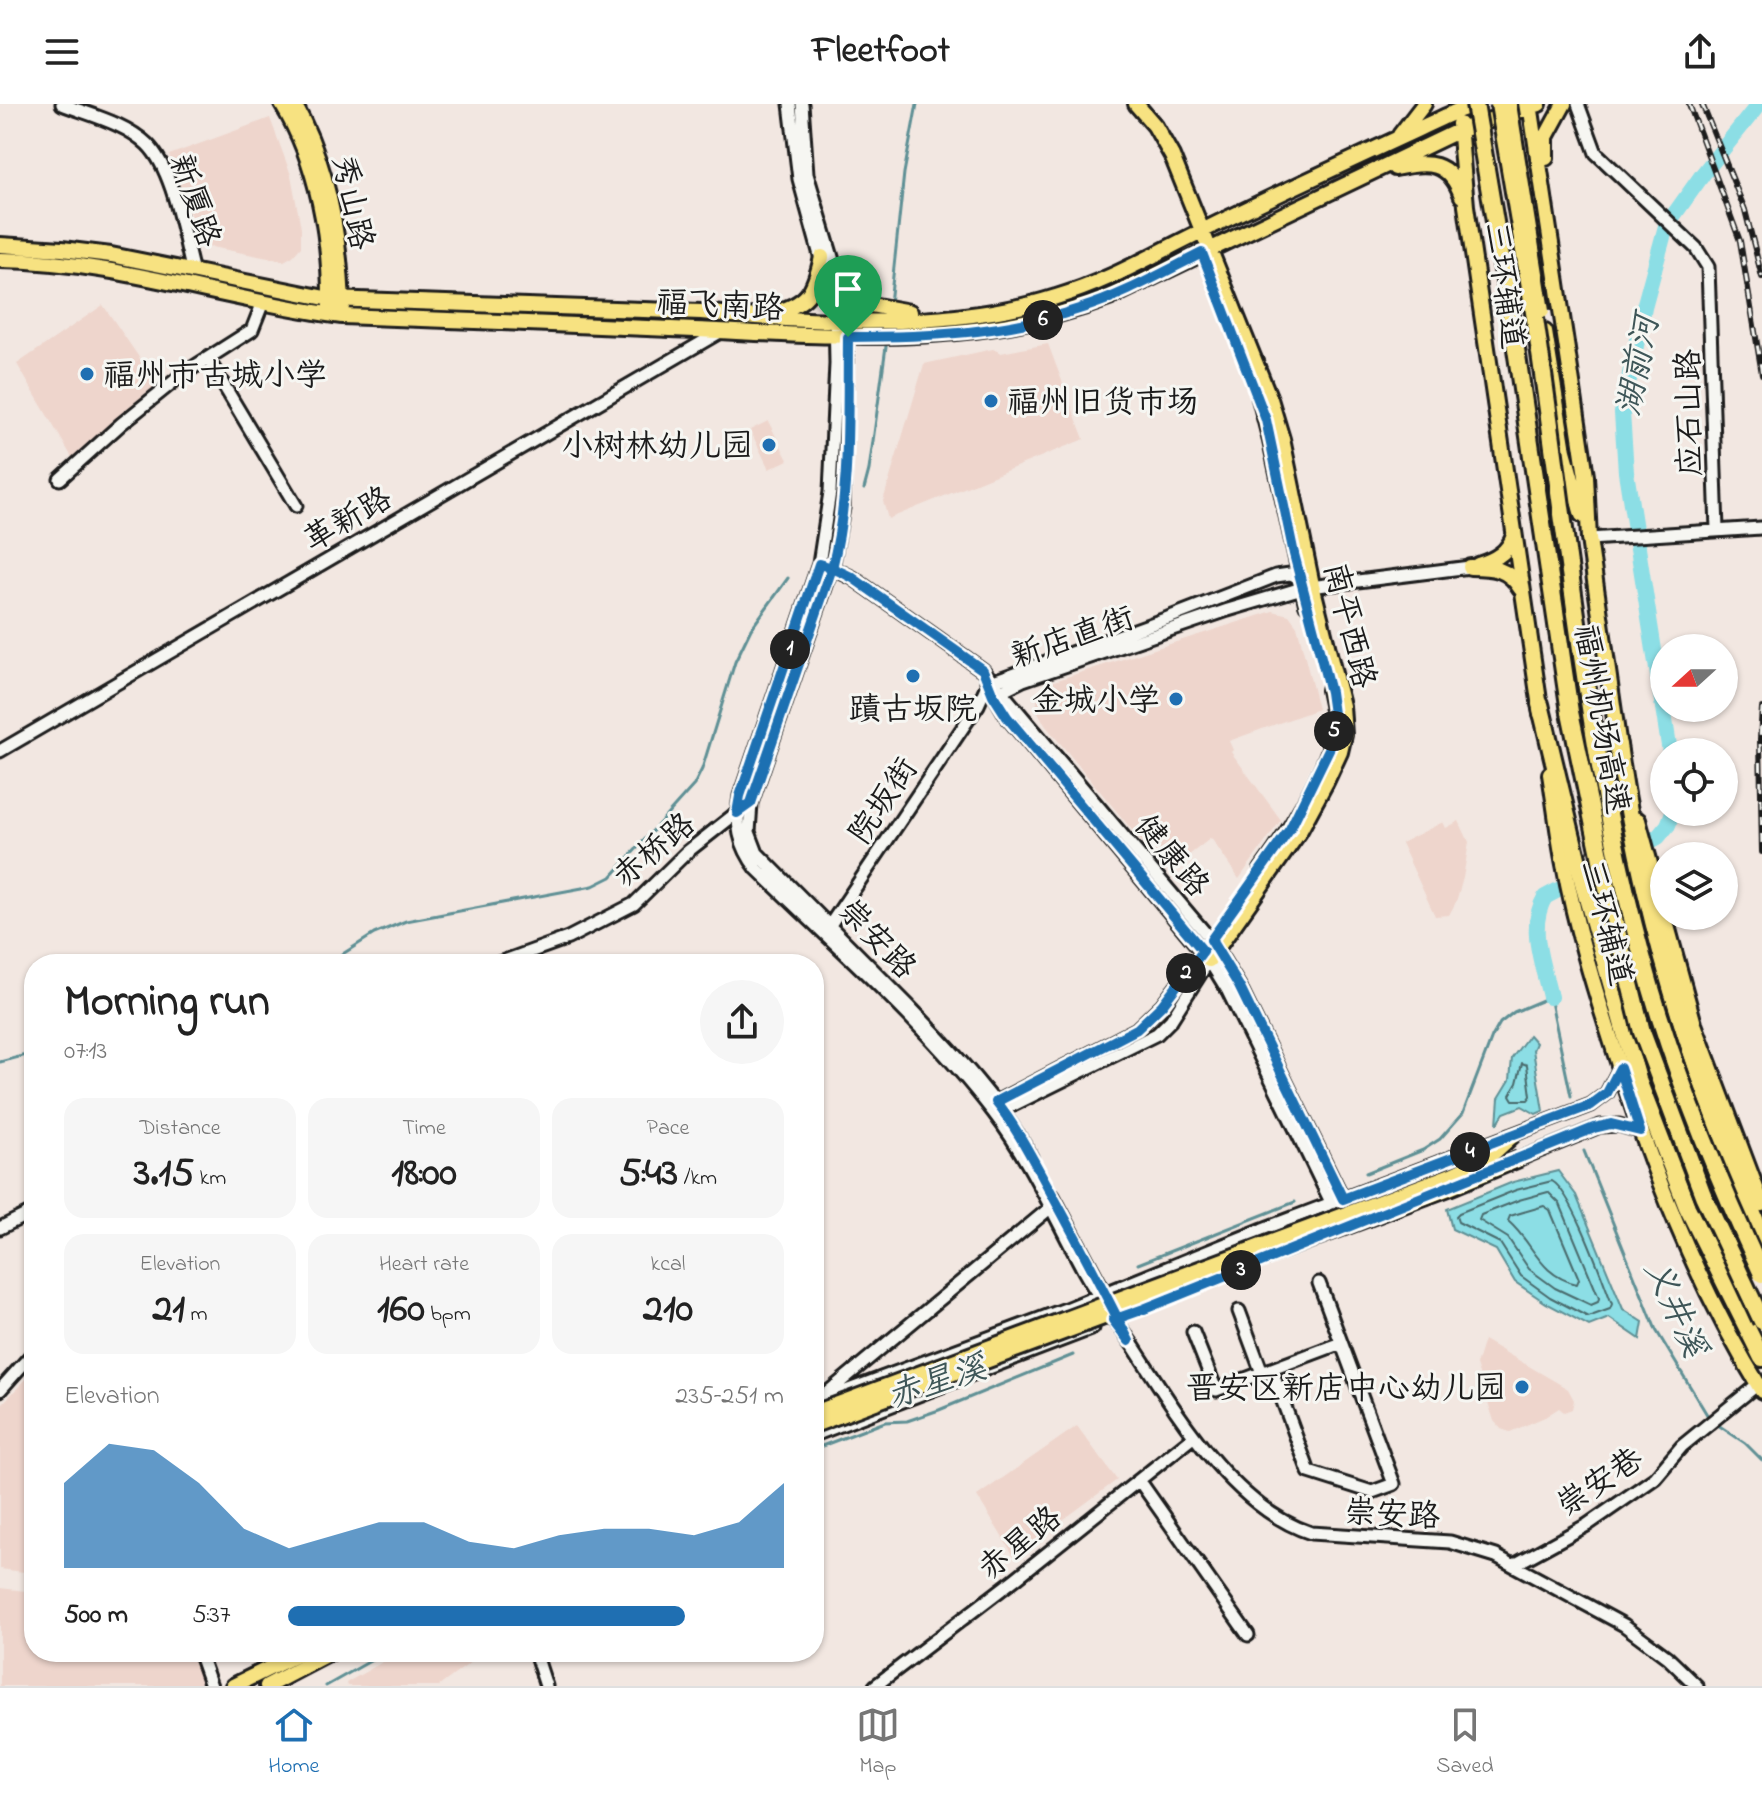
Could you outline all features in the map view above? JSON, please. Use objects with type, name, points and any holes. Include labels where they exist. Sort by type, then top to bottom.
[{"type":"highway","name":"福州机场高速","points":[[1476,104],[1570,712],[1611,907],[1642,1032],[1703,1195],[1762,1321]]},
{"type":"highway","name":"福州机场高速","points":[[1499,104],[1535,318],[1571,588],[1618,859],[1659,1015],[1718,1180],[1762,1274]]},
{"type":"highway","points":[[1540,704],[1584,887],[1639,1083],[1687,1207],[1762,1358]]},
{"type":"highway","points":[[1618,745],[1643,859],[1652,919],[1696,1065],[1762,1237]]},
{"type":"main road","name":"秀山路","points":[[282,104],[298,132],[313,174],[336,307]]},
{"type":"main road","name":"秀山路","points":[[294,104],[315,147],[329,200],[337,242],[336,307]]},
{"type":"main road","points":[[1125,104],[1146,127],[1159,148],[1199,232]]},
{"type":"main road","points":[[1136,104],[1167,146],[1199,232]]},
{"type":"main road","points":[[1397,139],[1424,104]]},
{"type":"main road","name":"福飞南路","points":[[0,245],[78,250],[193,272],[336,307],[701,312],[757,318],[841,319],[871,312],[943,317],[1009,309],[1055,298],[1127,269],[1397,139],[1456,107],[1476,104]]},
{"type":"main road","points":[[1509,104],[1520,157],[1564,451],[1589,539]]},
{"type":"main road","points":[[1554,266],[1555,223],[1545,143],[1552,122],[1564,104]]},
{"type":"main road","name":"福飞南路","points":[[0,260],[38,261],[114,271],[263,302],[842,337],[984,331],[1057,316],[1121,293],[1460,130],[1533,105]]},
{"type":"main road","name":"三环辅道","points":[[1533,105],[1586,476],[1589,539],[1618,745]]},
{"type":"main road","name":"三环辅道","points":[[1456,107],[1466,206],[1514,535],[1564,865],[1572,899],[1597,998],[1640,1131],[1684,1242],[1760,1388]]},
{"type":"main road","points":[[1353,182],[1417,163],[1434,164],[1449,172],[1466,206]]},
{"type":"main road","name":"南平西路","points":[[1199,232],[1277,422],[1305,584],[1342,706],[1342,743],[1326,782],[1299,832],[1210,950]]},
{"type":"main road","points":[[757,318],[788,309],[808,296],[817,279],[822,257]]},
{"type":"main road","points":[[838,277],[871,312]]},
{"type":"main road","points":[[1470,567],[1503,553],[1512,543],[1514,535]]},
{"type":"main road","points":[[1470,567],[1506,572],[1523,591]]},
{"type":"main road","name":"三环辅道","points":[[1643,859],[1694,1024],[1762,1204]]},
{"type":"main road","points":[[824,1403],[1451,1175],[1488,1158],[1513,1135]]},
{"type":"main road","points":[[824,1421],[1441,1191],[1519,1159]]},
{"type":"main road","points":[[233,1686],[282,1662]]},
{"type":"main road","points":[[267,1686],[313,1662]]},
{"type":"street","name":"新厦路","points":[[62,104],[123,128],[152,150],[168,183],[193,272]]},
{"type":"street","points":[[790,104],[799,179],[841,319]]},
{"type":"street","points":[[802,104],[807,174],[838,277],[842,337]]},
{"type":"street","name":"应石山路","points":[[1578,104],[1596,153],[1700,252],[1709,272],[1717,530]]},
{"type":"street","points":[[60,479],[183,374],[252,330],[263,302]]},
{"type":"street","name":"革新路","points":[[0,751],[720,332]]},
{"type":"street","name":"崇安路","points":[[842,337],[844,495],[839,541],[751,803],[749,832],[757,853],[952,1050],[996,1108],[1129,1341],[1193,1437],[1256,1501],[1305,1531],[1326,1535],[1450,1542],[1477,1549],[1514,1565],[1624,1625],[1667,1657],[1697,1686]]},
{"type":"street","name":"崇安路","points":[[842,337],[828,513],[819,564],[740,796],[737,813],[740,840],[757,869],[996,1108],[1050,1208],[1102,1294]]},
{"type":"street","points":[[208,359],[296,506]]},
{"type":"street","points":[[1589,539],[1761,528]]},
{"type":"street","name":"健康路","points":[[819,564],[863,585],[983,670],[993,687],[1210,950],[1228,991],[1350,1226]]},
{"type":"street","name":"新店直街","points":[[993,687],[1305,584],[1470,567]]},
{"type":"street","name":"新店直街","points":[[978,705],[993,687],[1276,576],[1290,574],[1305,584]]},
{"type":"street","name":"院坂街","points":[[830,925],[978,705]]},
{"type":"street","name":"赤桥路","points":[[524,954],[568,938],[634,904],[687,852],[751,803]]},
{"type":"street","name":"南平西路","points":[[996,1108],[1157,1034],[1171,1020],[1210,950]]},
{"type":"street","name":"南平西路","points":[[996,1108],[1137,1029],[1210,950]]},
{"type":"street","points":[[824,1402],[1597,1103],[1607,1093],[1620,1068]]},
{"type":"street","points":[[824,1431],[1588,1131],[1611,1124],[1640,1131]]},
{"type":"street","points":[[824,1398],[1050,1208]]},
{"type":"street","points":[[0,1228],[24,1216]]},
{"type":"street","points":[[1239,1311],[1309,1472],[1372,1492],[1394,1484],[1319,1283]]},
{"type":"street","points":[[1193,1332],[1216,1390],[1341,1343]]},
{"type":"street","points":[[0,1390],[24,1363]]},
{"type":"street","name":"崇安巷","points":[[1514,1565],[1587,1525],[1655,1478],[1678,1449],[1744,1395],[1760,1388]]},
{"type":"street","name":"赤星路","points":[[875,1686],[1193,1437]]},
{"type":"street","points":[[1139,1480],[1248,1635]]},
{"type":"street","points":[[203,1662],[211,1686]]},
{"type":"street","points":[[538,1662],[546,1686]]},
{"type":"shaded area","points":[[270,118],[291,175],[301,228],[301,247],[284,261],[201,245],[169,155]]},
{"type":"shaded area","name":"福州市古城小学","points":[[103,305],[158,385],[73,459],[17,364]]},
{"type":"shaded area","name":"福州旧货市场","points":[[1048,344],[1084,439],[888,519],[883,501],[924,364],[993,349],[1001,353]]},
{"type":"shaded area","name":"小树林幼儿园","points":[[768,421],[788,460],[769,469],[750,430]]},
{"type":"shaded area","name":"金城小学","points":[[1273,611],[1289,615],[1297,626],[1318,709],[1229,741],[1231,752],[1281,820],[1239,879],[1211,838],[1167,872],[1045,725],[1036,708],[1039,690],[1048,683]]},
{"type":"shaded area","points":[[1459,821],[1469,842],[1463,878],[1449,915],[1435,916],[1401,843],[1443,822],[1446,828]]},
{"type":"shaded area","name":"晋安区新店中心幼儿园","points":[[1484,1340],[1568,1389],[1574,1400],[1572,1409],[1564,1412],[1559,1408],[1510,1432],[1501,1429],[1494,1421],[1476,1365]]},
{"type":"shaded area","points":[[24,1381],[24,1572],[0,1569],[0,1406]]},
{"type":"shaded area","points":[[1077,1426],[1117,1480],[1014,1556],[977,1496]]},
{"type":"shaded area","points":[[0,1588],[24,1591],[24,1662],[196,1662],[203,1682],[194,1686],[0,1686]]},
{"type":"shaded area","points":[[383,1662],[471,1662],[439,1686],[347,1686],[346,1683]]},
{"type":"water","points":[[1529,1035],[1536,1043],[1533,1050],[1543,1111],[1536,1114],[1522,1106],[1504,1113],[1497,1124],[1499,1098],[1510,1080],[1512,1058]]},
{"type":"water","points":[[1558,1171],[1576,1195],[1623,1309],[1643,1322],[1640,1339],[1609,1318],[1589,1326],[1546,1303],[1515,1282],[1496,1250],[1452,1229],[1447,1209],[1513,1182]]},
{"type":"waterway","points":[[890,304],[904,173],[917,104]]},
{"type":"waterway","name":"湖前河","points":[[1668,738],[1626,472],[1622,413],[1644,307],[1666,226],[1759,104]]},
{"type":"waterway","points":[[864,489],[887,339]]},
{"type":"waterway","points":[[343,954],[374,934],[406,921],[593,886],[611,877],[694,785],[702,769],[735,662],[751,629],[788,578]]},
{"type":"waterway","name":"湖前河","points":[[1550,997],[1537,933],[1537,921],[1545,897],[1658,837],[1667,826]]},
{"type":"waterway","name":"赤星溪","points":[[1366,1173],[1423,1150],[1440,1139],[1463,1113],[1500,1023],[1514,1012],[1550,997],[1571,1096]]},
{"type":"waterway","points":[[0,1062],[24,1056]]},
{"type":"waterway","name":"义井溪","points":[[1584,1151],[1656,1330],[1709,1418]]},
{"type":"waterway","name":"赤星溪","points":[[1138,1264],[1295,1202]]},
{"type":"waterway","name":"赤星溪","points":[[824,1445],[885,1422],[907,1421],[939,1410],[1073,1355]]},
{"type":"waterway","name":"义井溪","points":[[1715,1423],[1745,1443],[1762,1460]]},
{"type":"waterway","name":"赤星溪","points":[[326,1686],[368,1662]]},
{"type":"railway","points":[[1689,104],[1740,241],[1762,374]]},
{"type":"railway","points":[[1702,104],[1745,210],[1762,277]]},
{"type":"railway","points":[[1762,708],[1762,852]]},
{"type":"place","name":"福州市古城小学","points":[[87,374]]},
{"type":"place","name":"福州旧货市场","points":[[991,401]]},
{"type":"place","name":"小树林幼儿园","points":[[769,445]]},
{"type":"place","name":"蹟古坂院","points":[[913,676]]},
{"type":"place","name":"金城小学","points":[[1176,699]]},
{"type":"place","name":"晋安区新店中心幼儿园","points":[[1522,1387]]},
{"type":"route","points":[[848,337],[844,495],[837,550],[832,568],[751,803],[737,813],[740,796],[819,564],[825,565],[832,568],[844,573],[853,578],[983,670],[993,695],[1007,717],[1203,951],[1144,1024],[996,1102],[1018,1133],[1092,1268],[1118,1319],[1129,1341],[1113,1320],[1118,1319],[1144,1309],[1594,1128],[1611,1124],[1640,1131],[1620,1068],[1616,1080],[1597,1103],[1343,1199],[1239,986],[1211,940],[1290,829],[1330,747],[1334,721],[1330,692],[1294,554],[1261,402],[1202,253],[1109,298],[1035,322],[944,335],[848,337]]}]
